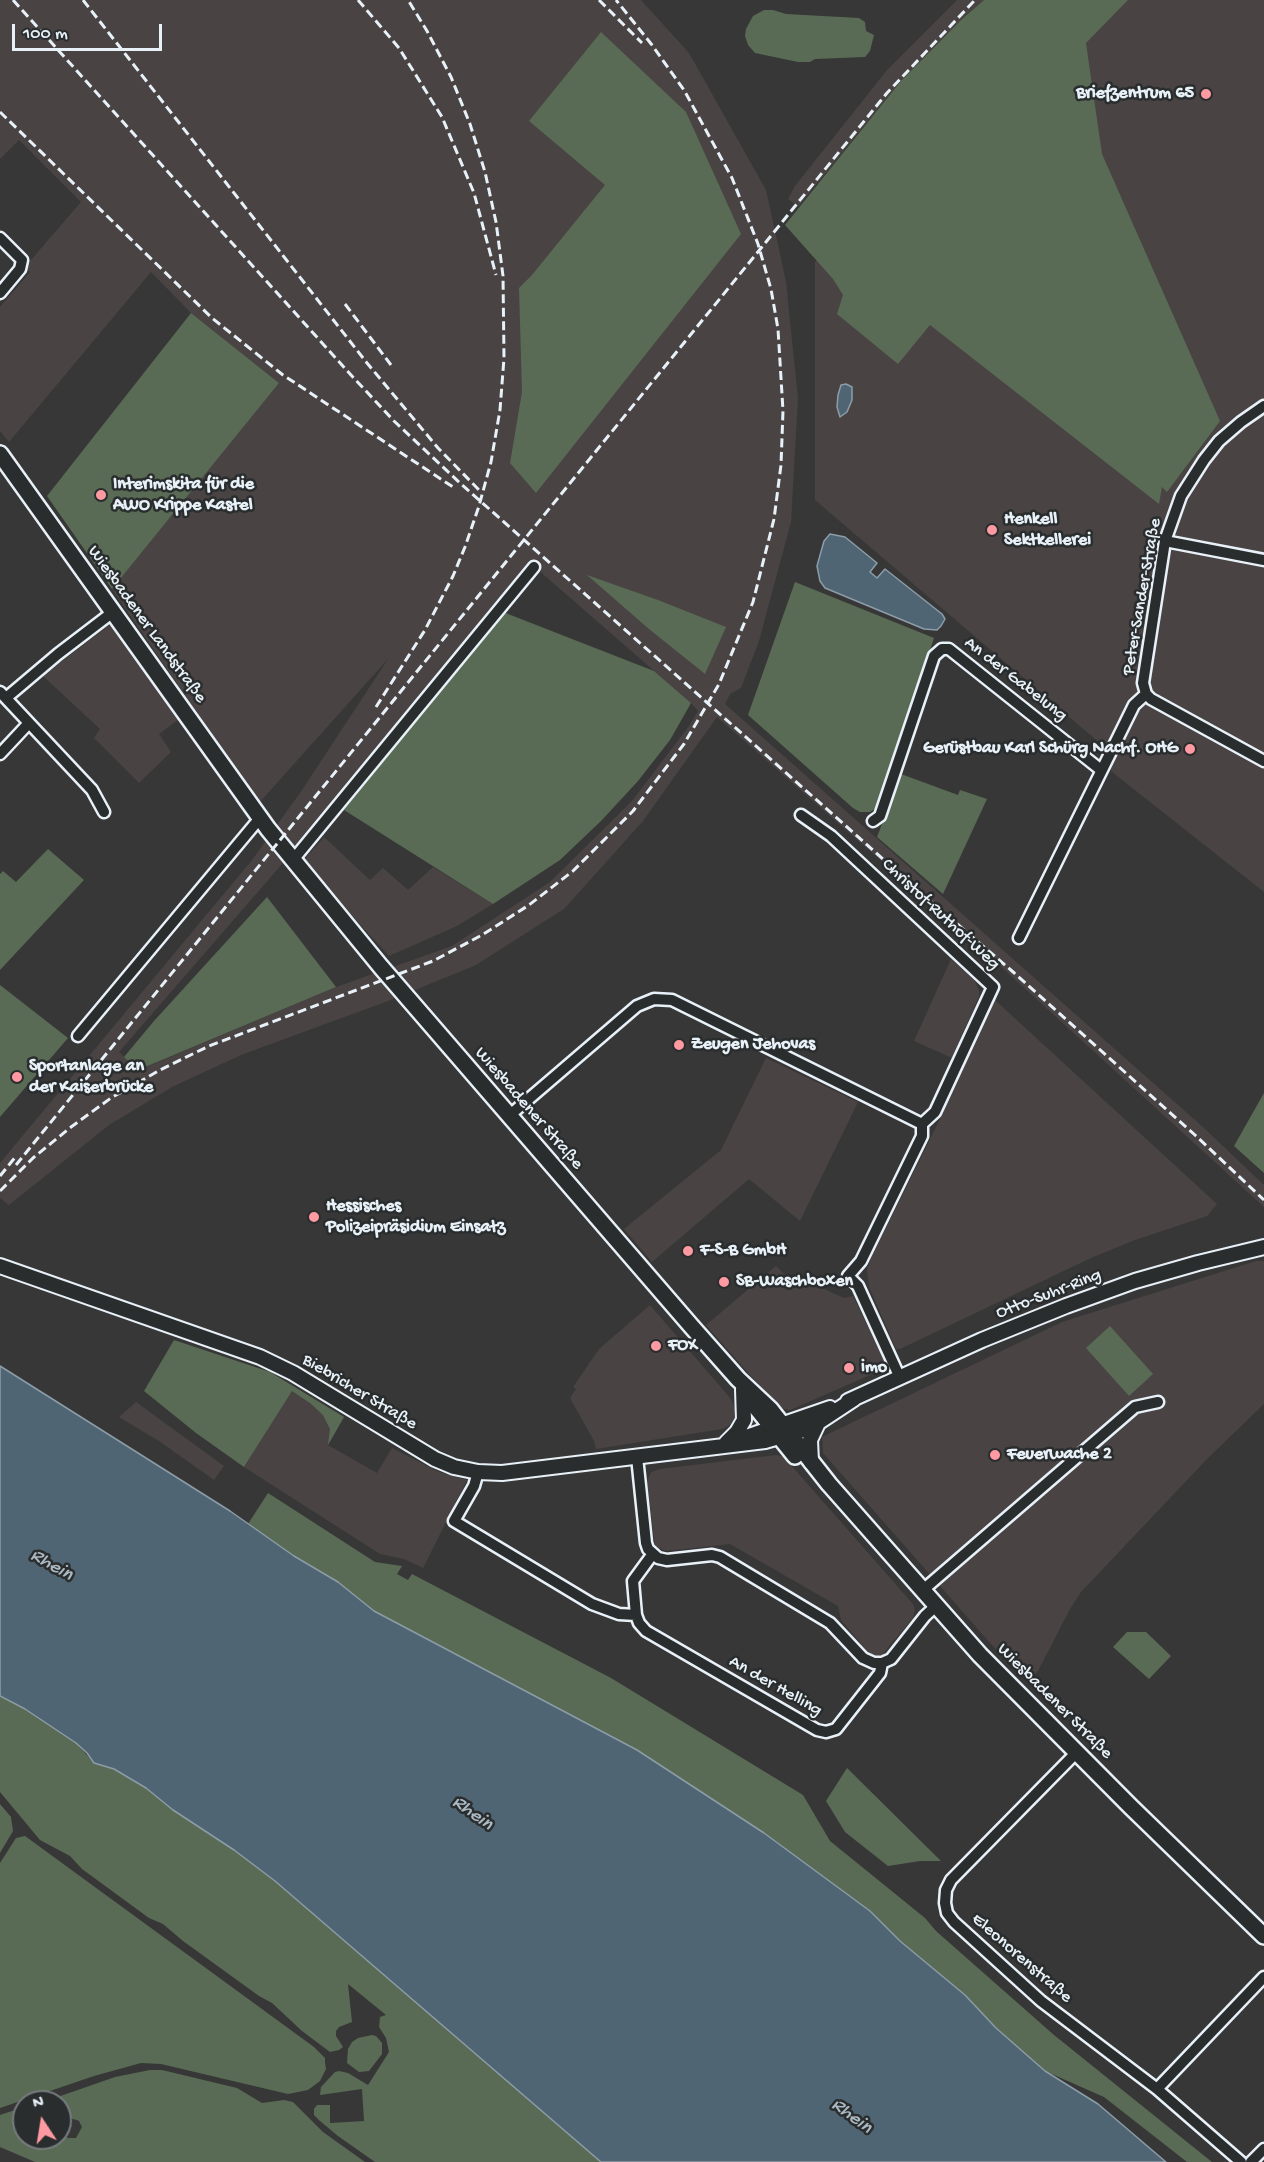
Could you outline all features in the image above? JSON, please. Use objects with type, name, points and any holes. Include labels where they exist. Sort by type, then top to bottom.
[{"type":"main road","name":"Wiesbadener Landstraße","points":[[0,454],[264,824]]},
{"type":"main road","name":"Wiesbadener Straße","points":[[264,824],[381,967],[561,1177],[1002,1679],[1264,1936]]},
{"type":"main road","name":"Wiesbadener Straße","points":[[782,1431],[807,1469],[829,1484]]},
{"type":"street","points":[[0,238],[18,254],[22,263],[20,269],[0,293]]},
{"type":"street","name":"Peter-Sander-Straße","points":[[1264,406],[1231,429],[1204,460],[1181,496],[1165,541],[1143,677],[1146,694],[1151,699],[1264,761]]},
{"type":"street","points":[[1165,541],[1264,560]]},
{"type":"street","points":[[293,860],[534,567]]},
{"type":"street","points":[[104,812],[92,790],[3,695],[113,612]]},
{"type":"street","name":"An der Gabelung","points":[[873,821],[880,816],[934,656],[942,649],[949,649],[1101,770]]},
{"type":"street","points":[[1019,938],[1134,705],[1146,694]]},
{"type":"street","points":[[0,754],[29,723]]},
{"type":"street","name":"Christof-Ruthof-Weg","points":[[801,815],[831,836],[993,987],[935,1112],[922,1124],[922,1136],[861,1261],[848,1276],[858,1286],[900,1377]]},
{"type":"street","points":[[78,1036],[264,824]]},
{"type":"street","points":[[510,1115],[637,1006],[654,999],[662,999],[672,1000],[922,1124]]},
{"type":"street","name":"Otto-Suhr-Ring","points":[[782,1431],[982,1340],[1076,1303],[1136,1281],[1263,1247]]},
{"type":"street","name":"Biebricher Straße","points":[[0,1266],[250,1353],[293,1373],[435,1459],[454,1467],[478,1472],[502,1473],[755,1443],[782,1431]]},
{"type":"street","points":[[726,1443],[737,1432],[744,1420],[741,1384]]},
{"type":"street","name":"Otto-Suhr-Ring","points":[[782,1431],[818,1423],[854,1399]]},
{"type":"street","points":[[923,1590],[1135,1407],[1158,1402]]},
{"type":"street","points":[[811,1462],[810,1440],[818,1423]]},
{"type":"street","name":"Biebricher Straße","points":[[712,1447],[782,1431]]},
{"type":"street","points":[[637,1457],[646,1543],[652,1555],[667,1560],[712,1555],[720,1557],[830,1623],[868,1662],[882,1664]]},
{"type":"street","points":[[478,1472],[474,1486],[454,1521],[592,1604],[619,1614],[636,1615],[633,1581],[652,1555]]},
{"type":"street","name":"An der Helling","points":[[636,1615],[646,1631],[821,1732],[832,1731],[841,1724],[880,1673],[882,1664],[891,1659],[937,1605]]},
{"type":"street","name":"Eleonorenstraße","points":[[1076,1753],[951,1880],[946,1890],[947,1912],[954,1922],[1041,2001],[1157,2089],[1241,2162]]},
{"type":"street","points":[[1157,2089],[1264,1977]]},
{"type":"street","points":[[1251,2162],[1264,2149]]},
{"type":"shaded area","points":[[0,0],[641,0],[689,53],[766,190],[786,282],[798,398],[791,522],[759,641],[741,688],[730,694],[725,704],[1204,1128],[1264,1185],[1264,1207],[974,942],[717,717],[643,821],[564,909],[476,965],[388,1001],[241,1055],[172,1087],[109,1125],[9,1205],[0,1198],[0,1163],[252,860],[302,790],[388,659],[259,803],[112,589],[279,383],[191,313],[151,272],[9,442],[0,431],[0,307],[30,272],[24,268],[81,202],[19,140],[0,159]],"holes":[[[529,562],[698,711],[689,726],[632,801],[550,882],[452,946],[336,987],[139,1070],[119,1052],[322,818]]]},
{"type":"shaded area","points":[[957,0],[984,0],[901,81],[798,207],[788,199],[795,186],[887,70]]},
{"type":"shaded area","points":[[1075,0],[1264,0],[1264,892],[1112,772],[1101,744],[815,500],[815,262]]},
{"type":"shaded area","points":[[112,623],[182,717],[159,734],[171,752],[139,783],[94,738],[100,729],[43,676]]},
{"type":"shaded area","points":[[324,837],[370,880],[383,868],[408,890],[433,867],[493,904],[457,926],[389,956],[304,860]]},
{"type":"shaded area","points":[[951,959],[974,979],[979,991],[979,996],[952,1058],[914,1041]]},
{"type":"shaded area","points":[[995,1000],[1217,1204],[1207,1216],[1135,1240],[1091,1258],[896,1349],[869,1287],[867,1270]]},
{"type":"shaded area","points":[[766,1058],[858,1102],[800,1221],[749,1179],[652,1262],[624,1229],[721,1150]]},
{"type":"shaded area","points":[[1256,1261],[1264,1261],[1264,1404],[1207,1459],[1081,1592],[1038,1671],[1033,1677],[1024,1678],[991,1644],[823,1453],[822,1437],[1062,1322]]},
{"type":"shaded area","points":[[776,1266],[786,1276],[805,1284],[820,1287],[844,1298],[853,1296],[884,1359],[884,1369],[790,1410],[779,1408],[706,1325]]},
{"type":"shaded area","points":[[650,1305],[731,1399],[735,1409],[734,1418],[730,1425],[722,1429],[596,1449],[594,1441],[570,1398],[576,1389],[573,1387],[599,1349]]},
{"type":"shaded area","points":[[294,1387],[344,1417],[328,1445],[377,1473],[392,1448],[439,1472],[467,1480],[423,1568],[404,1559],[380,1554],[244,1467]]},
{"type":"shaded area","points":[[136,1402],[224,1466],[214,1480],[159,1441],[119,1417]]},
{"type":"shaded area","points":[[776,1455],[783,1456],[913,1604],[915,1610],[913,1618],[882,1655],[876,1656],[868,1652],[841,1620],[838,1606],[730,1544],[666,1551],[655,1546],[647,1482],[651,1472]]},
{"type":"green space","points":[[984,0],[1128,0],[1086,43],[1102,154],[1220,421],[1167,492],[1162,487],[1159,504],[930,325],[898,364],[837,314],[843,295],[833,279],[785,225],[901,81]]},
{"type":"green space","points":[[764,10],[786,14],[859,18],[865,22],[866,31],[874,35],[870,51],[865,57],[815,59],[810,62],[798,62],[755,53],[748,45],[745,36],[746,29],[753,16]]},
{"type":"green space","points":[[601,32],[686,112],[741,234],[536,493],[510,463],[522,392],[519,288],[605,185],[529,121]]},
{"type":"green space","points":[[191,313],[279,383],[112,589],[47,496]]},
{"type":"green space","points":[[587,575],[726,627],[705,674],[649,629]]},
{"type":"green space","points":[[795,582],[934,638],[878,807],[870,812],[860,812],[853,808],[748,715]]},
{"type":"green space","points":[[503,612],[654,671],[691,703],[670,740],[638,781],[601,821],[560,860],[493,904],[344,810]]},
{"type":"green space","points":[[901,774],[958,795],[960,790],[987,799],[943,894],[877,837]]},
{"type":"green space","points":[[48,849],[84,880],[0,970],[0,874],[3,871],[16,882]]},
{"type":"green space","points":[[267,897],[336,987],[138,1070],[124,1057]]},
{"type":"green space","name":"Sportanlage an der Kaiserbrücke","points":[[0,985],[68,1038],[0,1117]]},
{"type":"green space","points":[[1264,1093],[1264,1173],[1234,1146]]},
{"type":"green space","points":[[1110,1326],[1153,1374],[1129,1396],[1086,1348]]},
{"type":"green space","points":[[174,1340],[270,1372],[344,1417],[328,1445],[330,1429],[323,1415],[292,1391],[244,1467],[196,1433],[144,1391]]},
{"type":"green space","points":[[268,1493],[375,1562],[402,1566],[397,1574],[408,1580],[412,1574],[611,1678],[803,1795],[830,1841],[925,1918],[936,1931],[1054,2035],[1212,2162],[1187,2162],[1104,2097],[1045,2071],[996,2028],[965,1995],[900,1941],[870,1911],[764,1833],[637,1750],[374,1611],[338,1582],[294,1556],[248,1524]]},
{"type":"green space","points":[[1127,1632],[1146,1632],[1171,1656],[1149,1679],[1113,1647]]},
{"type":"green space","points":[[0,1696],[25,1709],[76,1743],[94,1763],[114,1769],[146,1788],[173,1810],[234,1850],[275,1881],[601,2162],[375,2162],[338,2136],[314,2115],[314,2109],[317,2105],[330,2105],[330,2123],[364,2121],[362,2089],[320,2095],[321,2087],[335,2072],[339,2071],[348,2073],[368,2085],[389,2052],[386,2038],[379,2027],[380,2017],[386,2015],[348,1984],[352,2022],[339,2027],[336,2031],[336,2036],[343,2047],[330,2052],[302,2031],[272,2003],[183,1941],[163,1924],[149,1918],[82,1869],[70,1856],[40,1840],[0,1792]]},
{"type":"green space","points":[[847,1768],[941,1861],[920,1861],[888,1866],[845,1832],[826,1801]]},
{"type":"green space","points":[[0,1804],[11,1817],[13,1831],[0,1853]]},
{"type":"green space","points":[[25,1836],[314,2047],[325,2058],[326,2069],[320,2081],[308,2090],[288,2094],[161,2064],[141,2063],[53,2090],[12,2090],[12,2104],[0,2108],[0,1863],[16,1838]]},
{"type":"green space","points":[[372,2035],[382,2043],[382,2054],[369,2071],[359,2072],[347,2063],[348,2049],[358,2038]]},
{"type":"green space","points":[[162,2070],[237,2088],[262,2103],[284,2100],[293,2102],[323,2132],[365,2162],[35,2162],[0,2147],[0,2115],[12,2111],[12,2150],[72,2150],[72,2138],[76,2138],[82,2127],[79,2121],[72,2118],[72,2092],[115,2077]]},
{"type":"water","points":[[846,384],[852,387],[852,400],[847,412],[840,417],[837,407],[838,395],[841,385]]},
{"type":"water","points":[[830,534],[845,537],[877,563],[870,572],[877,578],[885,569],[942,614],[945,619],[941,626],[937,630],[924,629],[825,588],[820,581],[817,566],[824,541]]},
{"type":"water","name":"Rhein","points":[[0,1366],[230,1511],[294,1556],[338,1582],[374,1611],[637,1750],[764,1833],[870,1911],[900,1941],[965,1995],[996,2028],[1045,2071],[1098,2104],[1166,2162],[601,2162],[275,1881],[234,1850],[173,1810],[146,1788],[114,1769],[94,1763],[76,1743],[25,1709],[0,1696]]},
{"type":"railway","points":[[13,0],[394,421],[460,483],[1012,971],[1264,1200]]},
{"type":"railway","points":[[83,0],[367,363],[438,448],[480,491]]},
{"type":"railway","points":[[358,0],[399,48],[442,117],[474,193],[496,275]]},
{"type":"railway","points":[[376,707],[425,630],[465,547],[491,462],[500,410],[504,358],[503,276],[496,222],[485,172],[470,124],[451,77],[408,0]]},
{"type":"railway","points":[[599,0],[642,43]]},
{"type":"railway","points":[[0,1191],[33,1158],[71,1127],[111,1098],[160,1070],[209,1046],[433,961],[482,935],[529,905],[573,871],[633,811],[684,744],[719,684],[753,602],[774,519],[781,465],[783,411],[778,329],[771,289],[758,244],[732,178],[684,90],[616,0]]},
{"type":"railway","points":[[16,1165],[887,93],[975,0]]},
{"type":"railway","points":[[0,112],[212,318],[283,375],[456,489]]},
{"type":"railway","points":[[345,304],[391,365]]},
{"type":"railway","points":[[0,1176],[17,1155]]},
{"type":"place","name":"Briefzentrum 65","points":[[1206,94]]},
{"type":"place","name":"Interimskita für die AWO Krippe Kastel","points":[[101,495]]},
{"type":"place","name":"Henkell Sektkellerei","points":[[992,530]]},
{"type":"place","name":"Gerüstbau Karl Schürg Nachf. OHG","points":[[1190,749]]},
{"type":"place","name":"Zeugen Jehovas","points":[[679,1045]]},
{"type":"place","name":"Sportanlage an der Kaiserbrücke","points":[[17,1077]]},
{"type":"place","name":"Hessisches Polizeipräsidium Einsatz","points":[[314,1217]]},
{"type":"place","name":"F-S-B GmbH","points":[[688,1251]]},
{"type":"place","name":"SB-Waschboxen","points":[[724,1282]]},
{"type":"place","name":"FOX","points":[[656,1346]]},
{"type":"place","name":"imo","points":[[849,1368]]},
{"type":"place","name":"Feuerwache 2","points":[[995,1455]]}]
